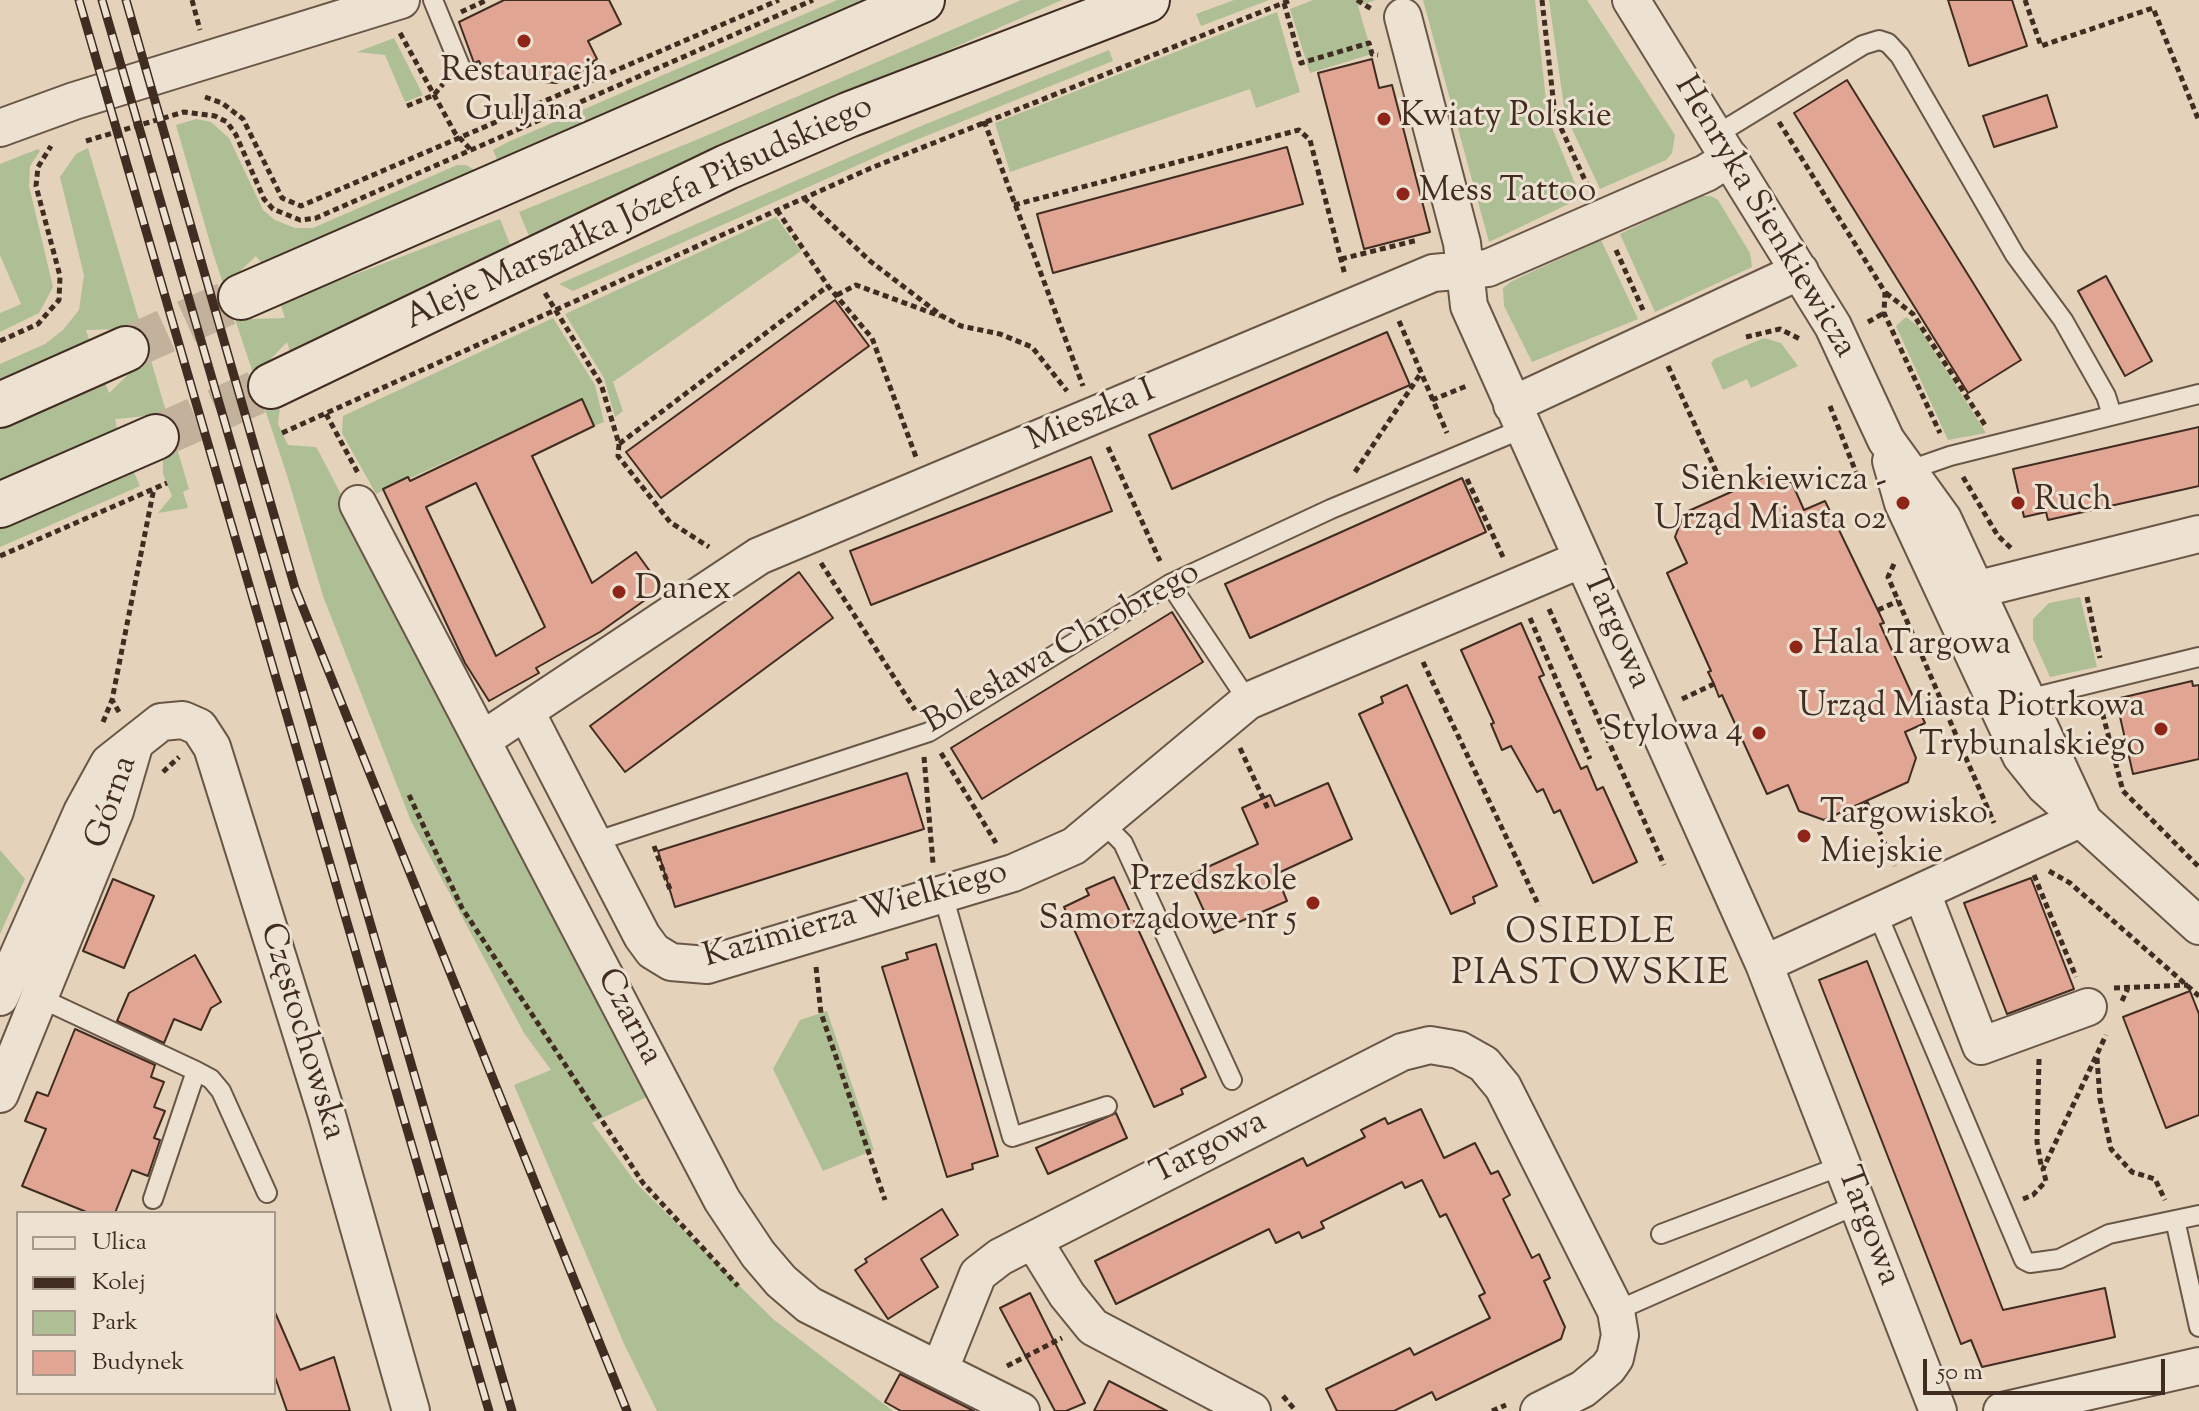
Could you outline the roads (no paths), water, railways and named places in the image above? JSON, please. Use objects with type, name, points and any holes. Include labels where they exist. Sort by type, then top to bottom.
[{"type":"main road","points":[[241,297],[922,0]]},
{"type":"main road","name":"Aleje Marszałka Józefa Piłsudskiego","points":[[271,386],[727,167],[876,104],[1147,0]]},
{"type":"main road","points":[[0,405],[126,349]]},
{"type":"main road","points":[[0,505],[156,437]]},
{"type":"street","name":"Henryka Sienkiewicza","points":[[1631,0],[1729,138],[1833,326],[1903,503],[1961,593],[2003,695],[2082,818],[2199,926]]},
{"type":"street","points":[[2,119],[399,14]]},
{"type":"street","name":"Targowa","points":[[1403,17],[1458,229],[1466,298],[1764,964],[1938,1411]]},
{"type":"street","name":"Mieszka I","points":[[482,740],[749,563],[1433,273],[1488,268],[1706,173],[1729,138]]},
{"type":"street","name":"Bolesława Chrobrego","points":[[1517,417],[1800,271]]},
{"type":"street","name":"Czarna","points":[[358,504],[722,1200],[758,1254],[781,1281],[809,1305],[1021,1411]]},
{"type":"street","points":[[1961,593],[2199,534]]},
{"type":"street","name":"Kazimierza Wielkiego","points":[[526,712],[642,936],[653,951],[671,962],[707,965],[812,934],[939,886],[1013,873],[1062,852],[1088,838],[1248,701],[1582,559]]},
{"type":"street","name":"Henryka Sienkiewicza","points":[[1961,593],[2003,695]]},
{"type":"street","name":"Częstochowska","points":[[135,740],[154,725],[177,719],[199,727],[209,741],[326,1112],[411,1411]]},
{"type":"street","name":"Górna","points":[[0,997],[90,794],[109,763],[135,740]]},
{"type":"street","name":"Górna","points":[[0,1094],[115,811],[135,740]]},
{"type":"street","points":[[1764,964],[2082,818]]},
{"type":"street","points":[[1916,896],[1981,1046],[2102,1003]]},
{"type":"street","name":"Targowa","points":[[940,1369],[978,1274],[1000,1257],[1402,1052],[1430,1045],[1459,1050],[1484,1064],[1503,1087],[1616,1311],[1620,1335],[1615,1358],[1608,1368],[1583,1389],[1528,1405]]},
{"type":"street","points":[[1033,1240],[1076,1309],[1093,1327],[1262,1400]]},
{"type":"street","points":[[2002,1411],[2199,1366]]},
{"type":"lane","points":[[433,0],[460,66]]},
{"type":"lane","points":[[1729,138],[1863,45],[1879,40],[1888,43],[1900,56],[2015,255],[2063,320],[2106,396],[2112,415]]},
{"type":"lane","points":[[1887,466],[1950,456],[2199,394]]},
{"type":"lane","name":"Bolesława Chrobrego","points":[[594,842],[929,732],[1170,584],[1517,417]]},
{"type":"lane","points":[[1170,584],[1248,701]]},
{"type":"lane","points":[[2003,695],[2104,678],[2199,657]]},
{"type":"lane","points":[[1104,824],[1123,843],[1232,1080]]},
{"type":"lane","points":[[939,886],[1012,1137],[1107,1106]]},
{"type":"lane","points":[[1877,913],[2020,1255],[2030,1263],[2069,1255],[2109,1234],[2199,1215]]},
{"type":"lane","points":[[38,997],[211,1079],[221,1091],[267,1193]]},
{"type":"lane","points":[[153,1199],[196,1071]]},
{"type":"lane","points":[[1661,1234],[1841,1166]]},
{"type":"lane","points":[[1616,1311],[1856,1205]]},
{"type":"lane","points":[[2175,1220],[2199,1327]]},
{"type":"tunnel","points":[[126,349],[241,297]]},
{"type":"tunnel","points":[[156,437],[271,386]]},
{"type":"railway","points":[[79,0],[489,1411]]},
{"type":"railway","points":[[102,0],[512,1411]]},
{"type":"railway","points":[[126,0],[295,588],[627,1411]]},
{"type":"place","name":"Restauracja GulJana","points":[[524,41]]},
{"type":"place","name":"Kwiaty Polskie","points":[[1384,119]]},
{"type":"place","name":"Mess Tattoo","points":[[1403,194]]},
{"type":"place","name":"Sienkiewicza - Urząd Miasta 02","points":[[1903,503]]},
{"type":"place","name":"Ruch","points":[[2018,503]]},
{"type":"place","name":"Danex","points":[[619,592]]},
{"type":"place","name":"Hala Targowa","points":[[1796,647]]},
{"type":"place","name":"Urząd Miasta Piotrkowa Trybunalskiego","points":[[2161,729]]},
{"type":"place","name":"Stylowa 4","points":[[1759,733]]},
{"type":"place","name":"Targowisko Miejskie","points":[[1804,836]]},
{"type":"place","name":"Przedszkole Samorządowe nr 5","points":[[1313,903]]},
{"type":"district","name":"OSIEDLE PIASTOWSKIE","points":[[1591,956]]}]
